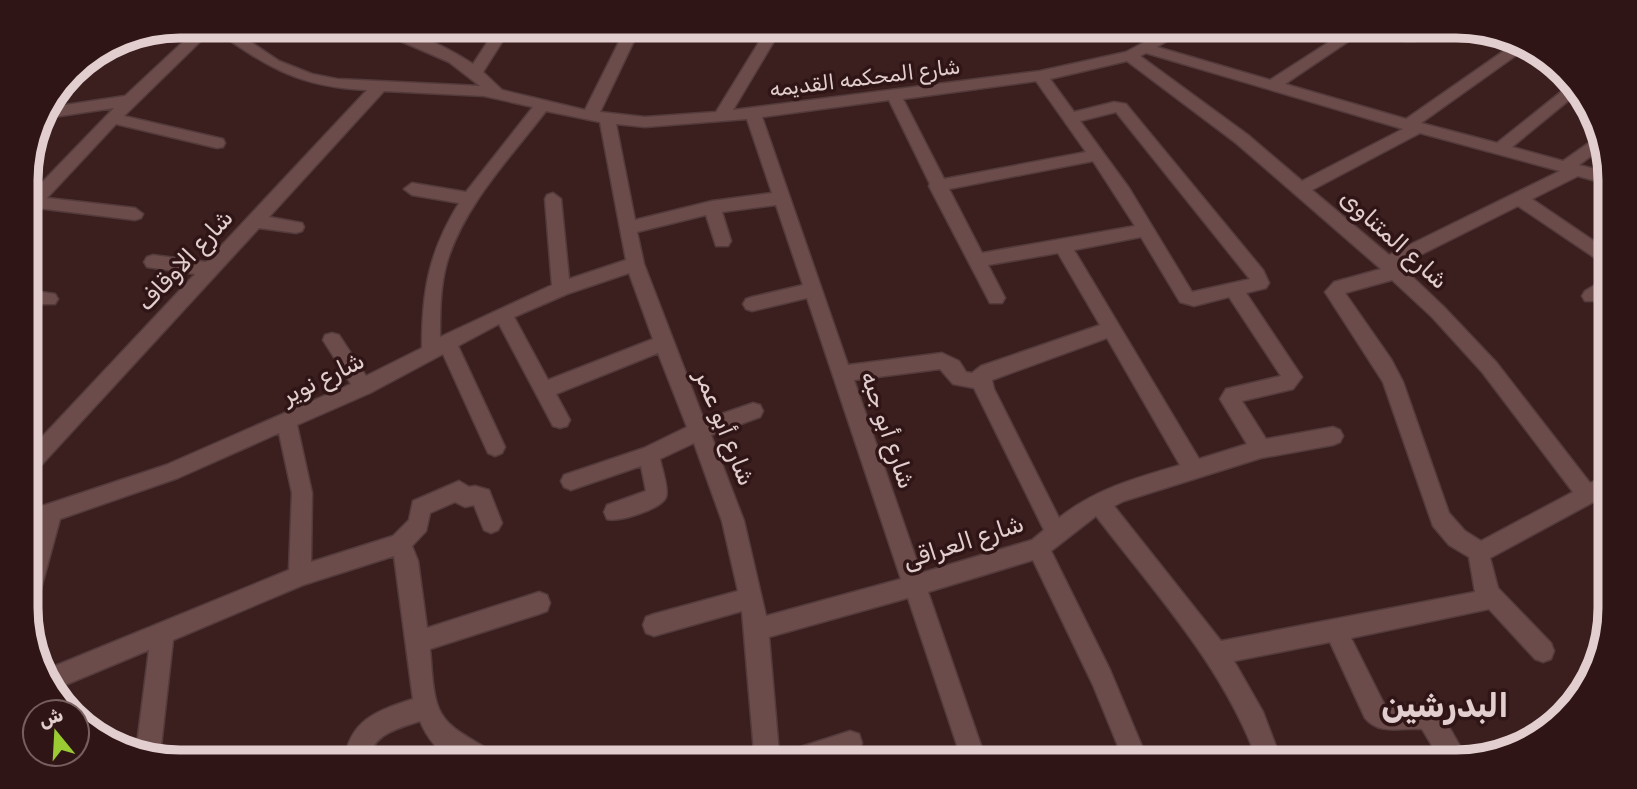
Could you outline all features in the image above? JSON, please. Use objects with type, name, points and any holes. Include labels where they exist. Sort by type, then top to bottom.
[{"type":"street","points":[[39,194],[130,100],[195,38]]},
{"type":"street","name":"شارع المحكمه القديمه","points":[[235,38],[289,71],[337,84],[431,87],[496,93],[598,118],[683,121],[1040,76],[1138,52],[1163,38]]},
{"type":"street","points":[[408,38],[445,52],[476,71],[496,93]]},
{"type":"street","points":[[476,71],[497,38]]},
{"type":"street","points":[[598,118],[629,38]]},
{"type":"street","points":[[721,117],[769,38]]},
{"type":"street","points":[[1271,86],[1345,38]]},
{"type":"street","points":[[1301,189],[1413,127],[1514,51]]},
{"type":"street","points":[[1138,52],[1598,176]]},
{"type":"street","name":"شارع المتناوى","points":[[1138,52],[1391,268],[1489,367],[1588,496]]},
{"type":"street","points":[[1040,76],[1097,155],[1184,295],[1189,299],[1256,285],[1260,279],[1121,108],[1114,107],[1072,118]]},
{"type":"street","name":"شارع الاوقاف","points":[[38,445],[210,269],[379,87]]},
{"type":"street","points":[[1500,149],[1568,93]]},
{"type":"street","points":[[894,96],[937,186],[996,298]]},
{"type":"street","points":[[57,112],[130,100]]},
{"type":"street","points":[[495,447],[439,346],[431,305],[439,263],[455,224],[542,106]]},
{"type":"street","name":"شارع أبو جبه","points":[[753,114],[971,750]]},
{"type":"street","points":[[113,118],[217,143]]},
{"type":"street","name":"شارع أبو عمر","points":[[598,118],[635,264],[663,344],[733,522],[757,629],[766,750]]},
{"type":"street","points":[[1480,552],[1457,538],[1440,519],[1393,383],[1384,364],[1334,292],[1340,287],[1391,268],[1571,169],[1594,146]]},
{"type":"street","points":[[937,186],[1097,155]]},
{"type":"street","points":[[412,189],[471,199]]},
{"type":"street","points":[[628,228],[712,207],[782,198]]},
{"type":"street","points":[[1519,198],[1599,253]]},
{"type":"street","points":[[553,199],[561,289]]},
{"type":"street","points":[[39,203],[135,214]]},
{"type":"street","points":[[712,207],[722,241]]},
{"type":"street","points":[[254,221],[296,227]]},
{"type":"street","points":[[976,261],[1146,230]]},
{"type":"street","points":[[1062,246],[1194,470]]},
{"type":"street","points":[[153,262],[210,269]]},
{"type":"street","name":"شارع نوير","points":[[38,518],[171,472],[287,423],[503,314],[561,289],[635,264]]},
{"type":"street","points":[[752,304],[813,290]]},
{"type":"street","points":[[1234,290],[1292,377],[1286,383],[1233,395],[1230,399],[1261,449]]},
{"type":"street","points":[[1591,296],[1599,291]]},
{"type":"street","points":[[39,298],[48,299]]},
{"type":"street","points":[[503,314],[560,420]]},
{"type":"street","points":[[841,374],[942,360],[952,366],[960,378],[972,381],[982,378],[988,372],[1111,329]]},
{"type":"street","points":[[332,340],[363,387]]},
{"type":"street","points":[[545,390],[663,344]]},
{"type":"street","points":[[982,378],[984,389],[1056,533]]},
{"type":"street","points":[[571,481],[649,454],[699,431],[753,411]]},
{"type":"street","points":[[287,423],[302,492],[300,576]]},
{"type":"street","name":"شارع العراقى","points":[[757,629],[914,586],[1038,548],[1098,502],[1261,449],[1332,436]]},
{"type":"street","points":[[614,512],[657,495],[649,454]]},
{"type":"street","points":[[465,750],[443,737],[432,724],[426,708],[418,642],[402,553],[419,524],[420,508],[459,490],[465,498],[475,495],[482,497],[491,523]]},
{"type":"street","points":[[1480,552],[1599,490]]},
{"type":"street","points":[[1098,502],[1216,653],[1255,720],[1266,750]]},
{"type":"street","points":[[38,558],[51,515]]},
{"type":"street","points":[[57,677],[300,576],[388,546],[402,553]]},
{"type":"street","points":[[1038,548],[1102,678],[1132,750]]},
{"type":"street","points":[[1216,653],[1483,601],[1488,593],[1488,582],[1478,561],[1480,552]]},
{"type":"street","points":[[1488,593],[1543,651]]},
{"type":"street","points":[[654,625],[751,598]]},
{"type":"street","points":[[418,642],[539,603]]},
{"type":"street","points":[[1336,630],[1373,710],[1380,718],[1430,719],[1449,750]]},
{"type":"street","points":[[149,747],[162,633]]},
{"type":"street","points":[[356,750],[363,736],[378,724],[426,708]]},
{"type":"street","points":[[827,750],[849,743]]},
{"type":"district","name":"البدرشين","points":[[1445,705]]}]
